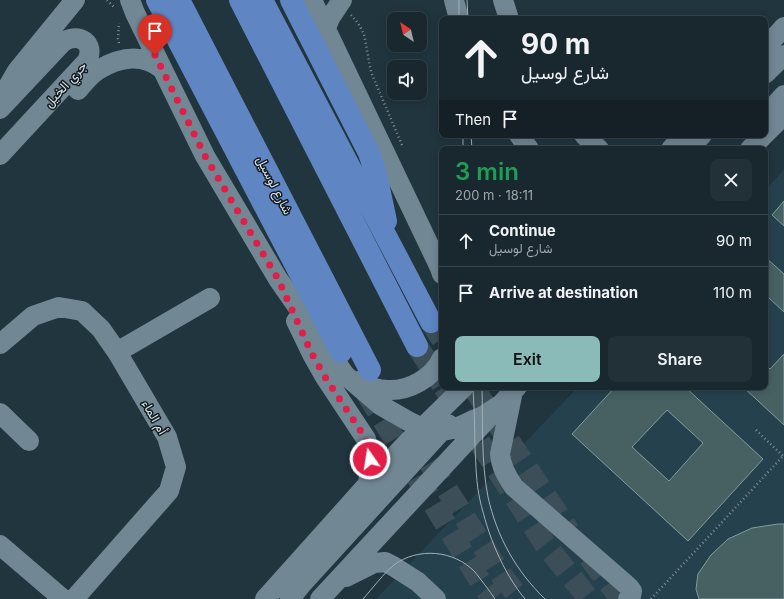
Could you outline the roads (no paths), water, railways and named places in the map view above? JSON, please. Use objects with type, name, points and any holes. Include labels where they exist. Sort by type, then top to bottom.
[{"type":"highway","points":[[157,0],[341,352]]},
{"type":"highway","name":"شارع لوسيل","points":[[179,0],[370,370]]},
{"type":"highway","points":[[240,0],[418,346]]},
{"type":"highway","points":[[262,0],[431,322]]},
{"type":"highway","points":[[291,0],[369,153],[381,196],[388,240]]},
{"type":"street","points":[[0,100],[17,71],[75,0]]},
{"type":"street","points":[[312,0],[439,266]]},
{"type":"street","points":[[454,0],[458,16]]},
{"type":"street","points":[[503,0],[508,16]]},
{"type":"street","points":[[326,28],[330,18],[341,2]]},
{"type":"street","points":[[123,6],[135,13],[205,156],[278,279],[346,375],[380,405],[422,428],[443,431],[470,423],[483,416],[510,394]]},
{"type":"street","points":[[768,45],[784,27]]},
{"type":"street","name":"جري الخيل","points":[[0,109],[68,39],[76,38],[87,44],[90,51],[87,61],[0,155]]},
{"type":"street","points":[[768,71],[784,55]]},
{"type":"street","points":[[18,136],[59,108],[97,71],[115,62],[141,58],[154,63],[162,69]]},
{"type":"street","points":[[768,113],[784,94]]},
{"type":"street","points":[[768,132],[784,116]]},
{"type":"street","points":[[674,146],[681,138]]},
{"type":"street","points":[[691,146],[699,138]]},
{"type":"street","points":[[738,146],[745,138]]},
{"type":"street","points":[[753,146],[762,138]]},
{"type":"street","points":[[278,279],[312,354],[325,377],[366,439],[370,459],[368,484]]},
{"type":"street","points":[[117,352],[210,298]]},
{"type":"street","name":"أم الماء","points":[[0,344],[33,316],[59,307],[82,311],[101,330],[117,352],[166,437],[176,467],[170,491],[74,599]]},
{"type":"street","points":[[346,375],[368,386],[388,390],[408,387],[426,378],[439,364]]},
{"type":"street","points":[[265,599],[368,484],[460,390]]},
{"type":"street","points":[[290,599],[301,585],[450,423],[455,412],[461,390]]},
{"type":"street","points":[[320,599],[510,394]]},
{"type":"street","points":[[510,394],[500,454],[501,464],[509,480],[514,487],[629,587],[632,591],[631,596],[628,599]]},
{"type":"street","points":[[0,413],[29,441]]},
{"type":"street","points":[[0,545],[63,599]]},
{"type":"street","points":[[336,582],[374,563],[385,562],[418,582],[436,599]]},
{"type":"tunnel","points":[[431,322],[439,334]]},
{"type":"tunnel","points":[[417,346],[439,379]]},
{"type":"tunnel","points":[[446,390],[545,544],[589,599]]},
{"type":"tunnel","points":[[475,390],[569,531]]},
{"type":"tunnel","points":[[366,392],[483,586],[493,599]]},
{"type":"tunnel","points":[[412,435],[502,576],[520,599]]},
{"type":"tunnel","points":[[589,557],[621,599]]},
{"type":"tram line","points":[[459,0],[459,16]]},
{"type":"tram line","points":[[467,0],[468,16]]},
{"type":"tram line","points":[[463,138],[463,146]]},
{"type":"tram line","points":[[471,138],[472,146]]},
{"type":"tram line","points":[[473,390],[476,467],[480,500],[487,526],[497,552],[509,577],[525,599]]},
{"type":"tram line","points":[[482,390],[484,470],[492,512],[502,539],[509,552],[525,577],[545,599]]},
{"type":"tram line","points":[[363,599],[394,565],[414,555],[425,554],[446,555],[457,559],[475,572],[495,599]]}]
